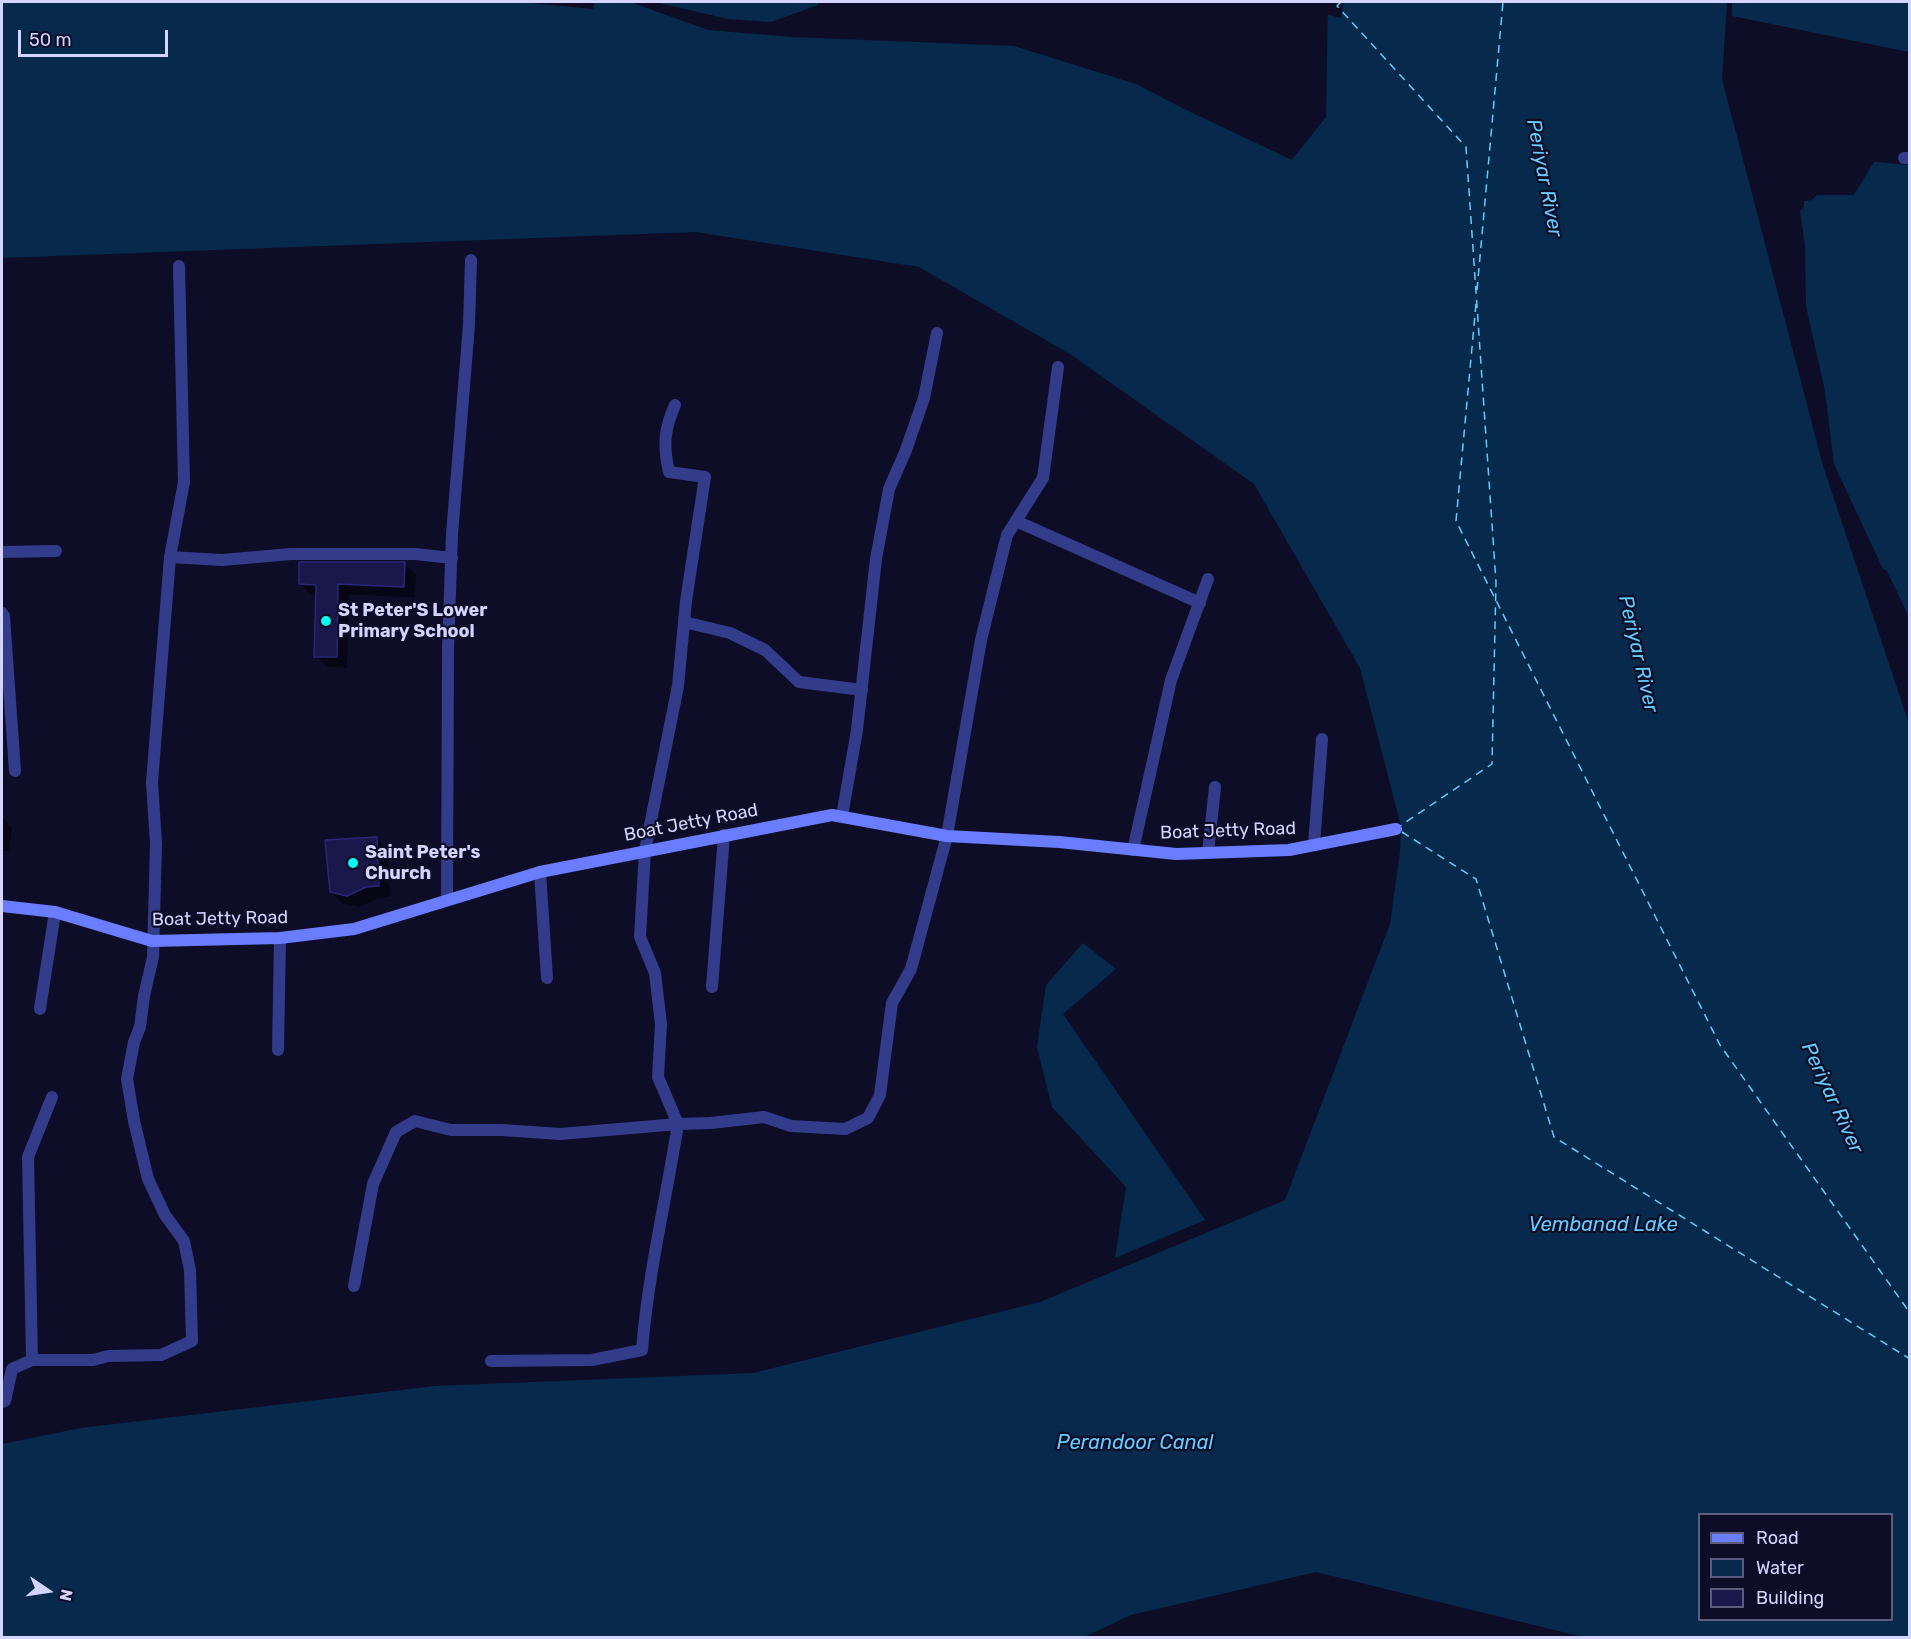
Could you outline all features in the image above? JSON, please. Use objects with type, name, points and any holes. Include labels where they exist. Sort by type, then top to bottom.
[{"type":"street","points":[[447,900],[448,649],[452,558],[469,325],[471,260]]},
{"type":"street","points":[[2,1402],[12,1369],[32,1360],[93,1360],[108,1356],[161,1355],[192,1341],[190,1270],[184,1241],[165,1215],[148,1179],[134,1121],[128,1078],[153,957],[156,844],[152,782],[170,557],[184,482],[179,266]]},
{"type":"street","points":[[842,816],[862,690],[876,558],[889,489],[906,450],[924,398],[937,333]]},
{"type":"street","points":[[354,1286],[373,1184],[396,1132],[415,1121],[451,1130],[502,1130],[560,1134],[764,1117],[791,1126],[845,1129],[868,1118],[880,1095],[892,1003],[911,969],[947,836],[981,640],[1007,535],[1043,477],[1058,367]]},
{"type":"street","points":[[491,1361],[592,1360],[642,1350],[654,1256],[678,1124],[658,1077],[661,1024],[655,973],[640,938],[645,850],[678,686],[684,622],[705,477],[669,472],[664,452],[666,426],[675,405]]},
{"type":"street","points":[[1016,521],[1200,603]]},
{"type":"street","points":[[2,552],[56,551]]},
{"type":"street","points":[[170,557],[222,560],[291,554],[415,554],[452,558]]},
{"type":"street","points":[[1133,849],[1171,680],[1208,579]]},
{"type":"street","points":[[2,613],[15,771]]},
{"type":"street","points":[[684,622],[730,633],[765,650],[800,682],[862,690]]},
{"type":"street","points":[[1314,845],[1322,739]]},
{"type":"street","points":[[1208,853],[1215,787]]},
{"type":"street","name":"Boat Jetty Road","points":[[2,906],[55,912],[152,941],[280,938],[354,929],[540,872],[832,814],[947,836],[1059,842],[1176,854],[1288,850],[1396,829]]},
{"type":"street","points":[[712,987],[724,835]]},
{"type":"street","points":[[540,872],[547,978]]},
{"type":"street","points":[[40,1008],[55,912]]},
{"type":"street","points":[[278,1050],[280,938]]},
{"type":"street","points":[[32,1360],[28,1157],[52,1097]]},
{"type":"water","name":"Vembanad Lake","points":[[2,2],[520,2],[593,9],[595,2],[630,2],[708,30],[792,37],[1014,46],[1136,84],[1292,160],[1326,117],[1328,2],[1727,2],[1722,79],[1823,466],[1909,724],[1909,1637],[1583,1637],[1316,1572],[1131,1615],[1084,1637],[2,1638],[2,1444],[81,1428],[435,1386],[753,1373],[1040,1302],[1285,1200],[1390,924],[1400,852],[1401,826],[1360,668],[1254,484],[1070,354],[919,267],[696,232],[2,258]]},
{"type":"water","points":[[655,2],[819,2],[818,5],[771,22],[728,19]]},
{"type":"water","points":[[1732,2],[1909,2],[1909,52],[1732,16]]},
{"type":"water","points":[[1874,162],[1909,165],[1909,617],[1887,571],[1883,569],[1834,464],[1825,391],[1806,306],[1805,245],[1800,211],[1804,207],[1804,201],[1812,200],[1817,195],[1854,195]]},
{"type":"water","points":[[1083,943],[1116,969],[1063,1014],[1205,1220],[1115,1258],[1126,1187],[1052,1107],[1037,1047],[1046,985]]},
{"type":"pier","points":[[1325,2],[1344,2],[1341,18],[1325,14]]},
{"type":"building","name":"St Peter'S Lower Primary School","points":[[299,562],[405,562],[404,587],[338,584],[337,657],[314,657],[316,585],[299,584]]},
{"type":"building","name":"Saint Peter's Church","points":[[377,837],[379,886],[366,887],[347,896],[330,892],[325,840]]},
{"type":"ferry route","points":[[1341,2],[1337,6],[1466,147],[1496,582],[1492,764],[1400,826]]},
{"type":"ferry route","points":[[1477,290],[1503,2]]},
{"type":"ferry route","points":[[1476,304],[1456,521],[1720,1045],[1910,1313]]},
{"type":"ferry route","points":[[1402,832],[1476,879],[1554,1137],[1910,1359]]},
{"type":"place","name":"St Peter'S Lower Primary School","points":[[326,621]]},
{"type":"place","name":"Saint Peter's Church","points":[[353,863]]},
{"type":"water label","name":"Periyar River","points":[[1544,178]]},
{"type":"water label","name":"Periyar River","points":[[1638,654]]},
{"type":"water label","name":"Periyar River","points":[[1832,1098]]},
{"type":"water label","name":"Perandoor Canal","points":[[1135,1443]]}]
